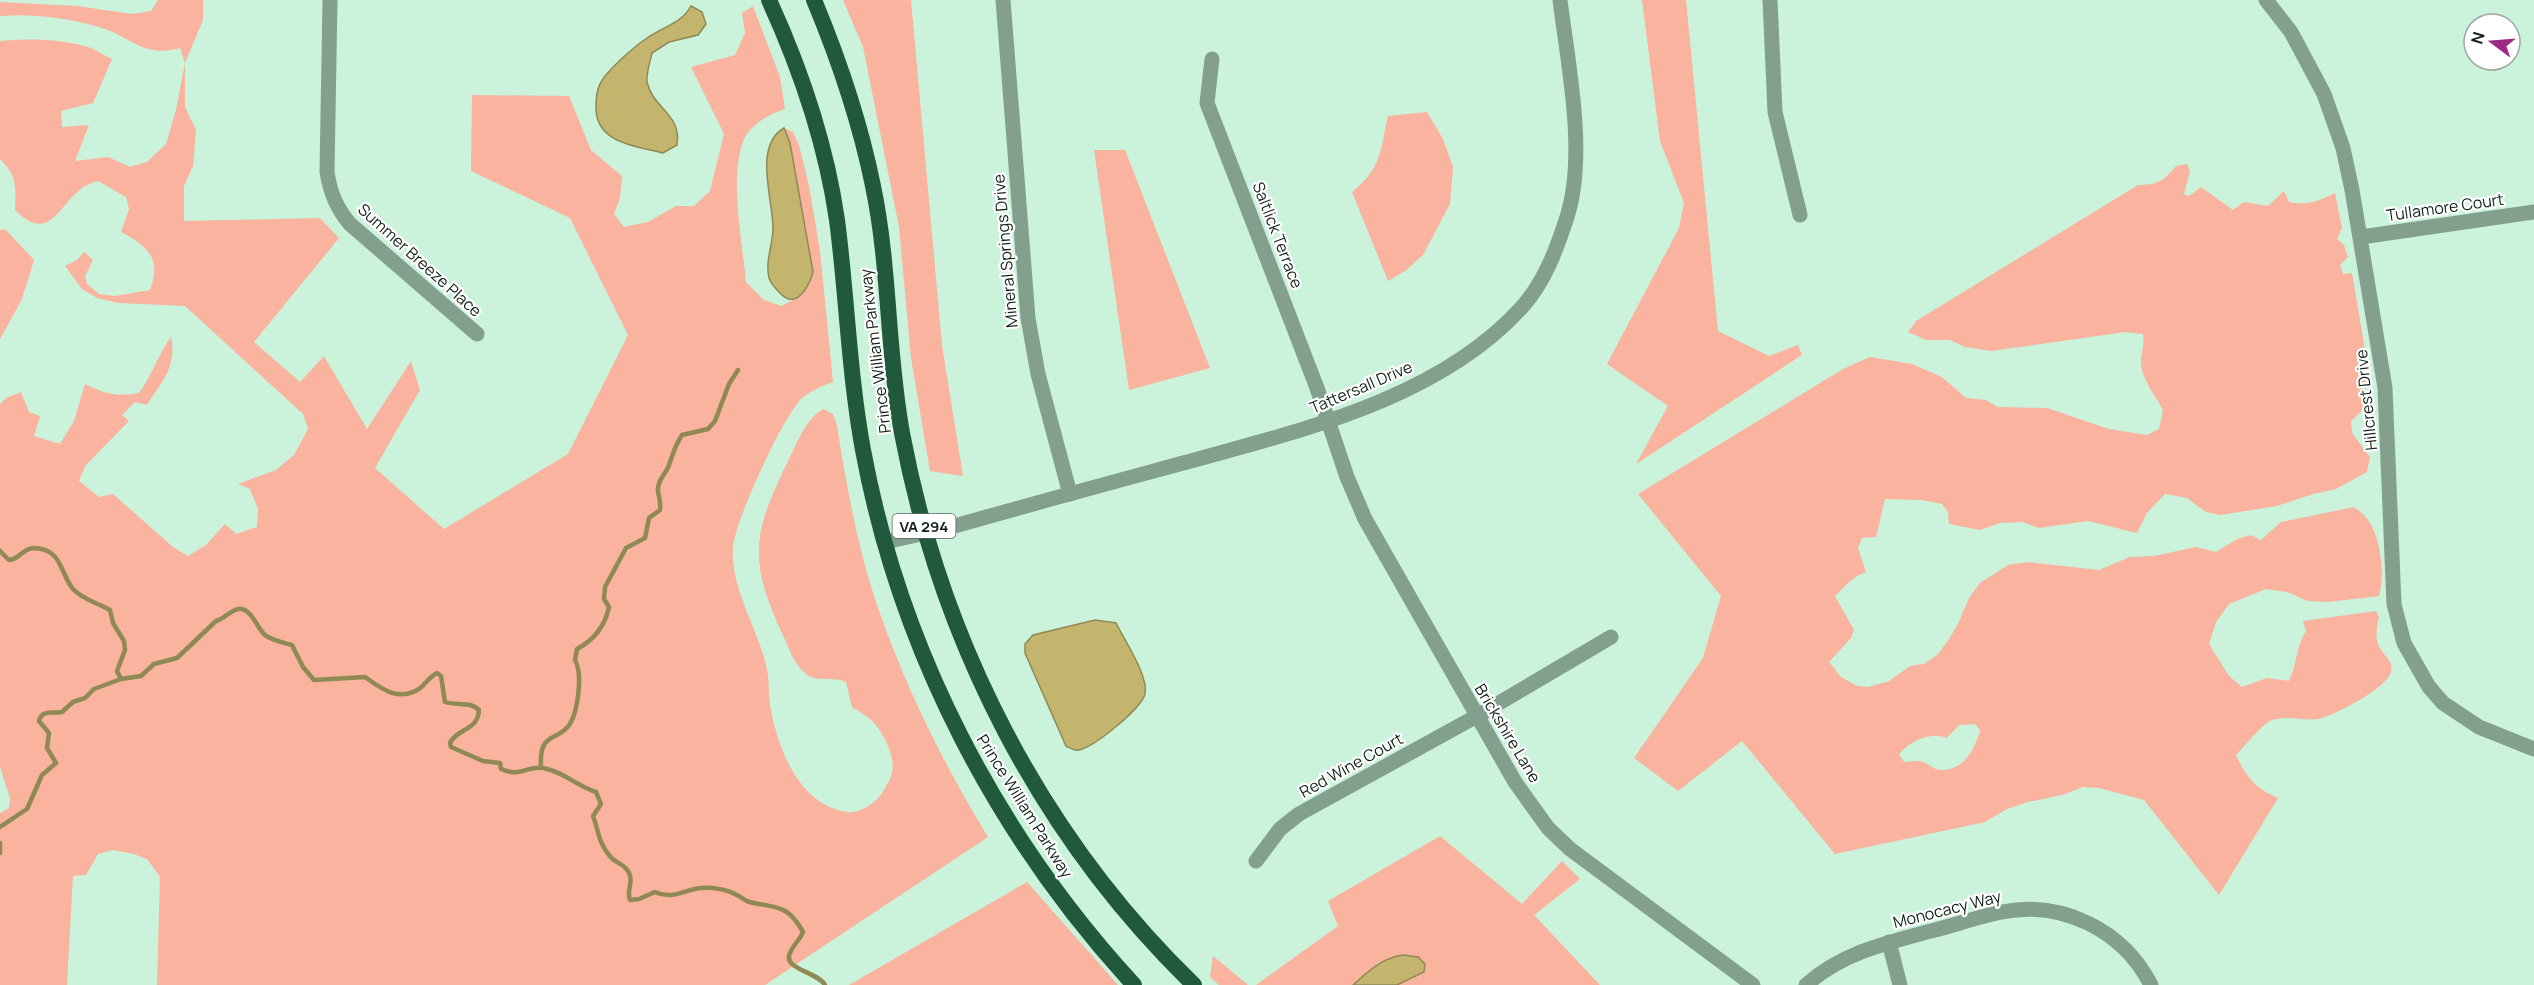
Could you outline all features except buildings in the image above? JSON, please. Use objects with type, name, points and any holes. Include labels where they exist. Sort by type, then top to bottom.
[{"type":"highway","name":"Prince William Parkway","points":[[769,0],[795,62],[827,168],[836,218],[853,386],[861,439],[885,542],[921,650],[941,699],[966,747],[1035,861],[1074,914],[1134,985]]},
{"type":"highway","name":"Prince William Parkway","points":[[814,0],[849,94],[873,187],[893,374],[902,432],[926,532],[950,611],[972,663],[1025,768],[1092,870],[1133,921],[1194,985]]},
{"type":"street","name":"Summer Breeze Place","points":[[330,0],[327,172],[329,188],[336,206],[350,224],[477,334]]},
{"type":"street","name":"Mineral Springs Drive","points":[[1003,0],[1028,318],[1038,374],[1070,494]]},
{"type":"street","name":"Tattersall Drive","points":[[885,542],[1329,423],[1408,388],[1460,360],[1496,332],[1524,305],[1549,266],[1568,215],[1574,178],[1575,130],[1560,0]]},
{"type":"street","points":[[1770,0],[1775,112],[1800,215]]},
{"type":"street","name":"Hillcrest Drive","points":[[2266,0],[2291,32],[2324,94],[2343,148],[2361,237],[2385,388],[2394,604],[2404,644],[2429,687],[2443,703],[2479,727],[2534,749]]},
{"type":"street","name":"Saltlick Terrace","points":[[1212,59],[1207,103],[1329,423]]},
{"type":"street","name":"Tullamore Court","points":[[2361,237],[2534,212]]},
{"type":"street","name":"Brickshire Lane","points":[[1329,423],[1365,519],[1515,783],[1548,828],[1600,872],[1753,985]]},
{"type":"street","name":"Red Wine Court","points":[[1256,861],[1280,829],[1299,814],[1477,716],[1611,637]]},
{"type":"street","name":"Monocacy Way","points":[[1806,985],[1840,960],[1889,942],[2003,912],[2028,909],[2051,911],[2090,923],[2110,935],[2128,952],[2151,985]]},
{"type":"street","points":[[1889,942],[1900,985]]},
{"type":"shaded area","points":[[158,0],[203,0],[203,20],[185,63],[180,48],[147,49],[113,32],[90,24],[38,16],[0,16],[0,2],[77,6],[132,14],[151,11]]},
{"type":"shaded area","points":[[843,0],[911,0],[942,345],[963,476],[930,471],[911,358],[899,227],[863,47]]},
{"type":"shaded area","points":[[1642,0],[1686,0],[1718,331],[1769,356],[1798,345],[1802,355],[1636,464],[1668,406],[1607,364],[1679,228],[1684,203],[1660,141]]},
{"type":"shaded area","points":[[691,6],[702,12],[706,24],[698,35],[669,42],[652,53],[647,75],[650,91],[675,126],[677,145],[663,153],[618,141],[602,128],[597,118],[596,98],[601,82],[630,51],[683,17]]},
{"type":"shaded area","points":[[753,6],[780,77],[785,109],[766,117],[750,130],[738,160],[739,225],[746,282],[764,300],[782,306],[802,293],[813,272],[790,143],[784,128],[793,132],[799,145],[809,186],[820,251],[833,382],[805,396],[792,410],[771,448],[751,493],[733,547],[733,562],[740,592],[766,665],[770,705],[775,726],[786,759],[794,774],[816,799],[831,807],[847,812],[863,809],[878,798],[891,777],[893,767],[888,745],[876,725],[852,707],[846,682],[811,677],[801,670],[791,654],[770,605],[759,562],[759,542],[763,524],[778,482],[804,430],[812,418],[823,409],[833,414],[837,426],[860,546],[873,593],[892,645],[929,730],[988,837],[765,985],[157,985],[160,877],[147,859],[113,850],[98,854],[86,875],[73,876],[67,985],[0,985],[0,813],[9,808],[10,798],[0,767],[0,404],[6,398],[21,392],[29,412],[40,416],[34,436],[60,444],[74,421],[85,384],[111,394],[139,393],[171,337],[170,365],[158,388],[147,405],[135,402],[122,415],[129,421],[85,466],[79,481],[99,497],[113,494],[173,547],[188,556],[206,545],[225,524],[236,534],[257,527],[258,509],[250,489],[238,484],[276,470],[294,455],[308,429],[303,414],[185,306],[119,303],[97,298],[82,289],[65,266],[77,260],[84,252],[93,260],[85,276],[87,284],[99,294],[115,296],[150,290],[154,270],[150,255],[139,243],[121,232],[129,209],[126,197],[98,181],[83,188],[59,213],[44,223],[36,224],[27,220],[15,210],[14,182],[10,171],[0,159],[0,41],[58,41],[91,48],[112,59],[93,103],[61,111],[62,127],[89,125],[75,161],[108,157],[130,167],[147,162],[166,144],[176,110],[185,63],[185,107],[196,130],[193,166],[184,186],[184,221],[320,218],[339,238],[254,342],[300,382],[324,356],[367,429],[411,361],[420,390],[375,468],[444,529],[568,454],[628,335],[570,218],[471,171],[472,95],[569,96],[591,150],[622,176],[620,198],[614,214],[624,227],[648,222],[676,206],[694,206],[710,191],[724,134],[691,67],[735,55],[745,33],[742,13]]},
{"type":"shaded area","points":[[1427,112],[1443,139],[1453,167],[1450,204],[1423,255],[1405,271],[1388,281],[1352,192],[1374,167],[1381,149],[1388,116]]},
{"type":"shaded area","points":[[784,128],[790,143],[813,272],[805,290],[796,298],[791,299],[786,298],[774,286],[768,271],[773,228],[767,160],[769,147],[775,136]]},
{"type":"shaded area","points":[[1094,150],[1125,150],[1210,368],[1129,390]]},
{"type":"shaded area","points":[[2187,164],[2190,171],[2184,194],[2189,196],[2201,187],[2233,210],[2244,202],[2268,206],[2284,191],[2289,202],[2301,203],[2318,200],[2335,193],[2342,228],[2337,239],[2344,245],[2348,257],[2340,265],[2343,274],[2352,273],[2367,362],[2365,408],[2351,421],[2352,433],[2370,457],[2367,472],[2336,489],[2277,506],[2220,515],[2206,512],[2187,498],[2165,494],[2147,513],[2137,533],[2088,521],[2039,528],[2022,522],[2000,523],[1980,530],[1949,524],[1948,512],[1942,504],[1922,500],[1885,499],[1876,537],[1862,538],[1858,548],[1866,572],[1852,580],[1835,596],[1854,630],[1851,638],[1829,662],[1841,677],[1857,686],[1868,687],[1889,681],[1910,666],[1924,664],[1938,654],[1949,639],[1969,598],[1980,583],[2008,565],[2028,562],[2099,570],[2130,557],[2154,556],[2196,547],[2216,552],[2237,539],[2251,535],[2261,540],[2281,522],[2354,507],[2367,518],[2379,546],[2382,578],[2379,596],[2328,602],[2308,601],[2287,592],[2266,589],[2229,604],[2216,622],[2209,644],[2229,676],[2242,687],[2267,678],[2289,681],[2306,631],[2303,621],[2376,611],[2379,617],[2377,641],[2392,668],[2380,686],[2336,713],[2318,719],[2284,718],[2268,722],[2236,755],[2252,781],[2278,798],[2219,895],[2144,800],[2099,788],[2083,787],[2062,795],[2028,802],[2007,809],[1985,822],[1835,854],[1742,741],[1678,791],[1634,758],[1703,658],[1721,596],[1638,494],[1843,369],[1870,357],[1912,364],[1942,377],[1966,398],[1986,400],[1998,407],[2047,408],[2109,429],[2147,435],[2159,429],[2163,410],[2146,381],[2142,368],[2143,334],[2125,332],[1991,351],[1965,347],[1950,340],[1926,340],[1908,332],[1916,321],[2138,185],[2160,181],[2176,166]],"holes":[[[1975,724],[1980,730],[1967,758],[1956,767],[1938,770],[1921,761],[1904,762],[1899,754],[1909,745],[1921,739],[1934,736],[1947,738],[1959,725]]]},
{"type":"shaded area","points":[[5,229],[34,260],[22,299],[0,339],[0,230]]},
{"type":"shaded area","points":[[1095,620],[1116,623],[1140,668],[1145,694],[1135,709],[1116,726],[1095,742],[1075,750],[1066,746],[1025,653],[1025,644],[1033,635]]},
{"type":"shaded area","points":[[1440,836],[1522,904],[1562,861],[1580,879],[1534,915],[1600,985],[1397,985],[1424,972],[1378,963],[1353,985],[1256,985],[1338,926],[1328,901]]},
{"type":"shaded area","points":[[1027,882],[1118,985],[849,985]]},
{"type":"shaded area","points":[[1403,955],[1418,957],[1425,964],[1424,972],[1397,985],[1353,985],[1382,962]]},
{"type":"shaded area","points":[[1213,956],[1248,985],[1219,985],[1210,977]]},
{"type":"waterway","points":[[541,767],[541,755],[546,742],[565,730],[573,718],[578,692],[579,674],[575,660],[577,649],[594,637],[605,620],[609,607],[604,599],[605,587],[626,548],[645,538],[649,518],[660,510],[659,484],[682,435],[708,429],[715,421],[729,384],[738,370]]},
{"type":"waterway","points":[[0,551],[9,560],[33,548],[50,552],[59,562],[69,583],[77,593],[110,610],[113,623],[124,641],[125,650],[117,671],[121,679]]},
{"type":"waterway","points":[[0,827],[27,809],[42,775],[56,763],[47,748],[49,733],[39,721],[40,717],[48,713],[62,712],[73,702],[85,698],[94,689],[121,679],[141,676],[154,664],[177,658],[216,621],[235,610],[242,609],[249,613],[265,635],[292,645],[303,667],[314,680],[365,677],[391,692],[404,694],[419,689],[437,673],[441,676],[445,702],[468,705],[479,710],[475,722],[453,738],[450,743],[451,747],[483,761],[500,763],[501,769],[508,771],[519,772],[532,768],[550,770],[596,792],[601,804],[593,816],[599,836],[609,855],[629,873],[630,900],[655,892],[672,895],[694,889],[709,888],[728,891],[749,902],[780,909],[792,916],[803,932],[790,953],[791,963],[825,985]]},
{"type":"waterway","points":[[0,843],[0,853]]}]
